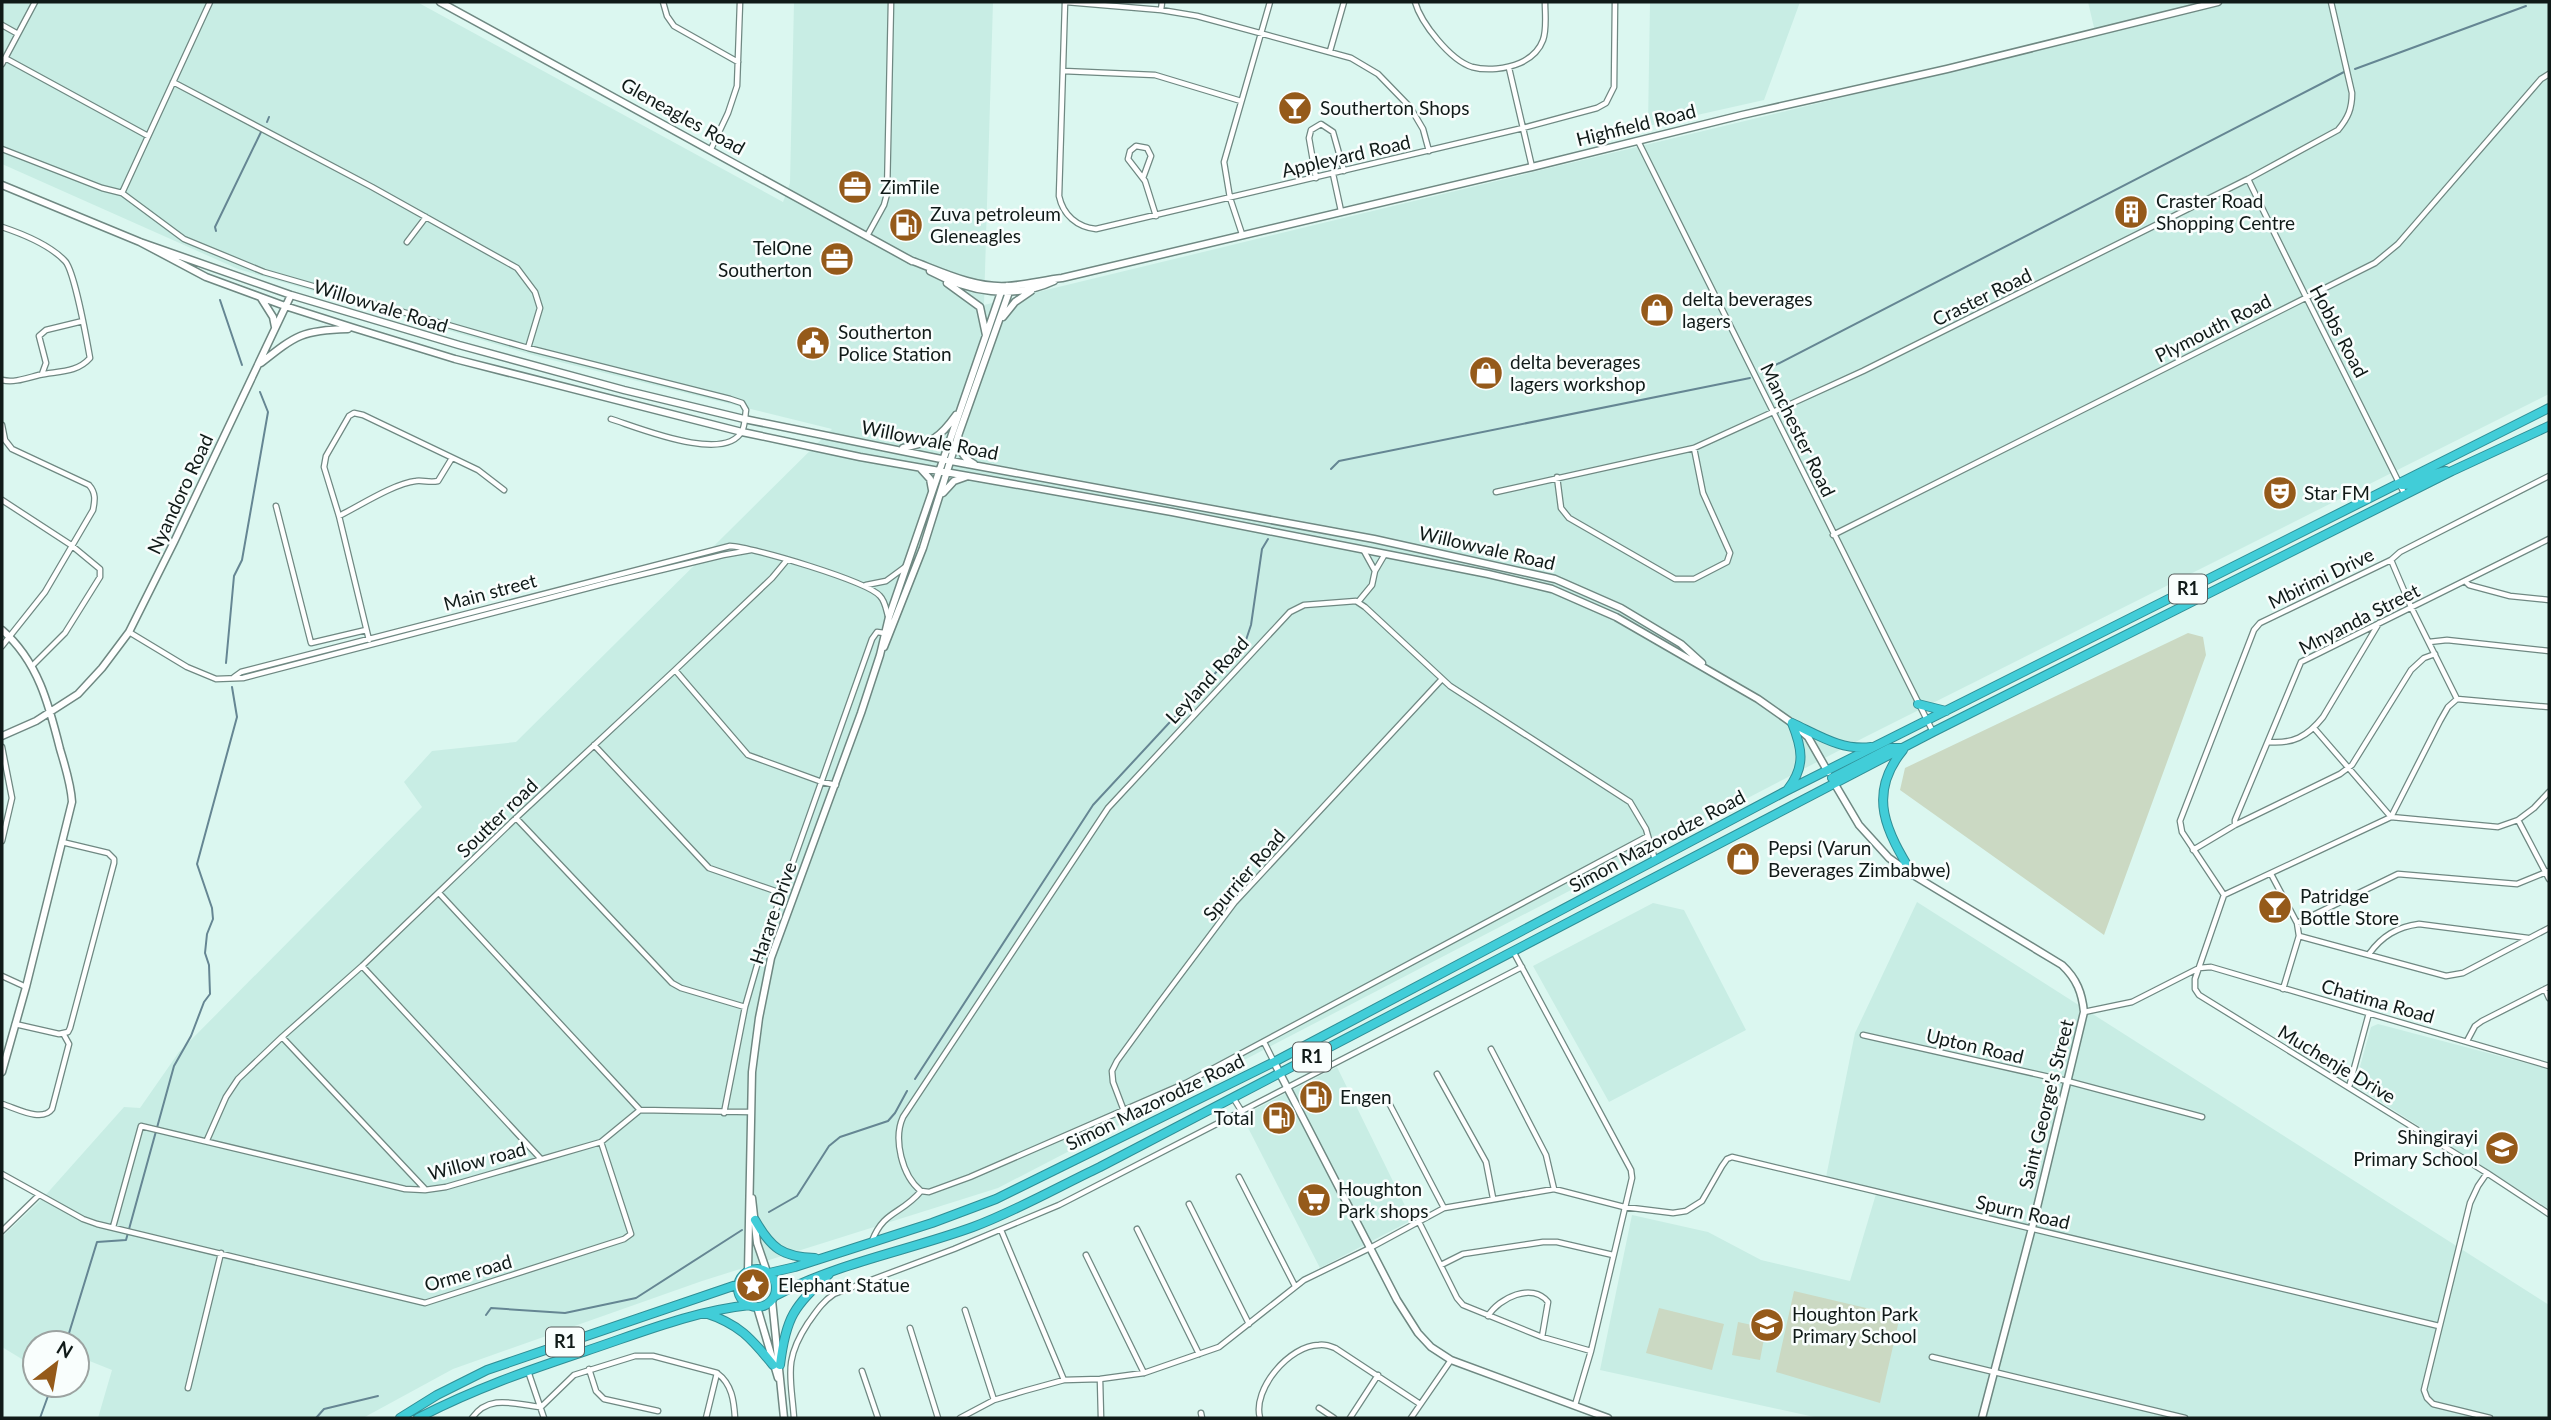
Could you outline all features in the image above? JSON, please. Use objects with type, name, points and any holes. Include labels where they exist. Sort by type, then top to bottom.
[{"type":"highway","name":"Simon Mazorodze Road","points":[[748,1271],[761,1269],[768,1272],[822,1258],[965,1212],[996,1199],[1274,1062],[1786,791],[1832,778],[1880,746],[1927,720],[2549,408]]},
{"type":"highway","name":"Simon Mazorodze Road","points":[[754,1306],[766,1305],[807,1280],[993,1219],[1280,1074],[1832,778],[1904,747],[2452,471],[2549,426]]},
{"type":"highway","points":[[2400,484],[2412,484],[2433,473],[2452,471]]},
{"type":"highway","points":[[1918,704],[1946,711]]},
{"type":"highway","points":[[1927,720],[1934,723],[1956,712],[1975,710]]},
{"type":"highway","points":[[1792,723],[1849,747],[1857,749],[1880,746]]},
{"type":"highway","points":[[1786,791],[1802,761],[1800,744],[1792,723]]},
{"type":"highway","points":[[1904,747],[1889,771],[1883,800],[1891,839],[1913,875]]},
{"type":"highway","points":[[755,1220],[764,1237],[775,1248],[797,1257],[822,1258]]},
{"type":"highway","points":[[748,1271],[739,1284],[741,1296],[754,1306]]},
{"type":"highway","points":[[768,1272],[776,1283],[774,1298]]},
{"type":"highway","points":[[776,1365],[791,1314],[807,1294],[831,1272]]},
{"type":"highway","name":"R1","points":[[400,1418],[437,1395],[487,1370],[739,1284]]},
{"type":"highway","name":"R1","points":[[418,1418],[463,1395],[528,1370],[703,1312],[754,1306]]},
{"type":"highway","points":[[703,1312],[737,1326],[752,1338],[776,1365]]},
{"type":"main road","name":"Gleneagles Road","points":[[440,2],[938,275],[966,287],[1005,290]]},
{"type":"main road","name":"Highfield Road","points":[[1005,290],[2218,2]]},
{"type":"main road","name":"Willowvale Road","points":[[2,185],[141,242],[291,295],[624,390],[744,419],[947,460],[1374,539],[1555,579],[1621,608],[1681,644],[1706,667]]},
{"type":"main road","name":"Willowvale Road","points":[[141,242],[206,277],[354,328],[455,359],[742,432],[918,467],[1159,509],[1511,579],[1569,595],[1616,617],[1677,654],[1706,667],[1792,723],[1813,744],[1832,778]]},
{"type":"main road","name":"Gleneagles Road","points":[[910,260],[1005,290]]},
{"type":"main road","points":[[938,275],[980,307],[986,337]]},
{"type":"main road","name":"Highfield Road","points":[[1005,290],[1035,289],[1062,278]]},
{"type":"main road","points":[[997,324],[1015,302],[1035,289]]},
{"type":"main road","name":"Harare Drive","points":[[947,460],[997,324],[1005,290]]},
{"type":"main road","name":"Harare Drive","points":[[768,1272],[757,1243],[751,1193],[750,1112],[759,1018],[771,958],[836,785],[880,655],[923,548],[940,497],[961,407],[1005,290]]},
{"type":"main road","name":"Nyandoro Road","points":[[51,713],[78,694],[129,632],[291,295]]},
{"type":"main road","points":[[261,298],[273,317],[275,327]]},
{"type":"main road","points":[[258,366],[289,341],[303,334],[322,329],[354,328]]},
{"type":"main road","points":[[898,449],[934,440],[944,432],[961,407]]},
{"type":"main road","points":[[959,433],[964,456],[980,466]]},
{"type":"main road","points":[[918,467],[928,475],[932,492]]},
{"type":"main road","name":"Harare Drive","points":[[880,655],[889,617],[932,492],[944,471]]},
{"type":"main road","points":[[940,497],[954,481],[970,476]]},
{"type":"main road","points":[[2,630],[32,666],[51,713],[72,793],[26,987],[2,1072]]},
{"type":"main road","points":[[4,734],[51,713]]},
{"type":"main road","name":"Saint George's Street","points":[[1832,778],[1867,836],[1877,847],[1913,875],[2062,965],[2078,984],[2082,997],[2084,1012],[2032,1228],[1982,1418]]},
{"type":"main road","points":[[1274,1062],[1397,1300],[1425,1341],[1451,1360],[1608,1418]]},
{"type":"main road","name":"Harare Drive","points":[[748,1271],[748,1209],[751,1193]]},
{"type":"main road","points":[[774,1298],[776,1365]]},
{"type":"main road","points":[[754,1306],[776,1365],[782,1418]]},
{"type":"street","points":[[2,64],[35,2]]},
{"type":"street","points":[[122,193],[209,4],[202,2]]},
{"type":"street","points":[[663,2],[667,16],[674,26],[738,62]]},
{"type":"street","points":[[710,149],[735,93],[740,2]]},
{"type":"street","points":[[867,236],[887,194],[891,2]]},
{"type":"street","points":[[1241,101],[1154,75],[1063,71],[1066,2],[1161,10],[1197,16],[1351,58],[1378,74],[1410,107],[1419,121],[1429,151]]},
{"type":"street","points":[[1161,10],[1162,2]]},
{"type":"street","points":[[1242,234],[1230,198],[1224,162],[1270,2]]},
{"type":"street","points":[[1330,52],[1344,2]]},
{"type":"street","points":[[1415,2],[1427,26],[1459,59],[1468,65],[1481,68],[1508,68],[1537,51],[1544,34],[1545,2]]},
{"type":"street","name":"Appleyard Road","points":[[1063,71],[1059,196],[1063,210],[1082,225],[1104,229],[1597,108],[1606,103],[1611,95],[1615,78],[1615,2]]},
{"type":"street","name":"Craster Road","points":[[1496,492],[1694,448],[1874,366],[2248,179],[2338,131],[2352,107],[2352,93],[2331,2]]},
{"type":"street","points":[[2,25],[18,34]]},
{"type":"street","points":[[5,58],[148,136]]},
{"type":"street","points":[[1508,68],[1532,167]]},
{"type":"street","name":"Plymouth Road","points":[[1833,535],[2385,256],[2541,79],[2549,74]]},
{"type":"street","points":[[173,82],[426,217],[524,275],[535,292],[540,308],[528,348]]},
{"type":"street","points":[[1316,178],[1309,138],[1311,130],[1321,124],[1333,132],[1344,171]]},
{"type":"street","name":"Manchester Road","points":[[1638,141],[1933,732]]},
{"type":"street","points":[[1143,178],[1151,156],[1147,148],[1136,146],[1130,150],[1128,159],[1143,178],[1156,216]]},
{"type":"street","points":[[2,149],[102,188],[122,193],[184,239],[264,272],[528,348],[745,405],[742,432],[728,443],[717,446],[694,444],[611,419]]},
{"type":"street","points":[[1333,174],[1341,211]]},
{"type":"street","name":"Hobbs Road","points":[[2248,179],[2304,297],[2345,371],[2405,496]]},
{"type":"street","points":[[407,242],[426,217]]},
{"type":"street","points":[[2,227],[29,237],[66,262],[83,321],[90,358],[85,365],[64,372],[2,382]]},
{"type":"street","points":[[42,374],[46,363],[39,336],[46,330],[83,321]]},
{"type":"street","points":[[369,644],[339,516],[324,467],[326,456],[352,414],[363,415],[487,475],[504,490]]},
{"type":"street","points":[[2,425],[5,440],[12,449],[89,485],[95,495],[93,510],[46,592],[2,646]]},
{"type":"street","points":[[1557,477],[1561,508],[1569,518],[1675,579],[1694,579],[1727,562],[1730,553],[1703,494],[1694,448]]},
{"type":"street","points":[[339,516],[404,484],[438,481],[452,458]]},
{"type":"street","name":"Mbirimi Drive","points":[[2224,895],[2182,832],[2180,821],[2254,630],[2260,623],[2392,560],[2400,552],[2549,476]]},
{"type":"street","points":[[2,500],[71,545],[97,566],[100,577],[65,633],[32,666]]},
{"type":"street","points":[[275,506],[311,643],[366,630]]},
{"type":"street","name":"Mnyanda Street","points":[[2235,825],[2301,662],[2549,539]]},
{"type":"street","name":"Main street","points":[[234,677],[241,672],[368,638],[721,547],[755,549],[866,586]]},
{"type":"street","name":"Main street","points":[[129,632],[187,667],[216,679],[243,678],[369,644],[755,549]]},
{"type":"street","points":[[1363,550],[1375,571]]},
{"type":"street","points":[[1385,554],[1375,571],[1372,585],[1359,603],[1461,694],[1630,802],[1646,829],[1656,860]]},
{"type":"street","name":"Soutter road","points":[[207,1140],[232,1087],[282,1037],[362,966],[772,578],[787,560]]},
{"type":"street","points":[[2392,560],[2411,607],[2457,699]]},
{"type":"street","points":[[866,586],[886,581],[907,566]]},
{"type":"street","points":[[2465,581],[2469,585],[2510,596],[2549,600]]},
{"type":"street","points":[[866,586],[881,597],[889,617]]},
{"type":"street","name":"Leyland Road","points":[[921,1191],[912,1182],[899,1146],[898,1131],[903,1117],[1096,824],[1174,735],[1290,612],[1304,605],[1351,601],[1359,603]]},
{"type":"street","points":[[2268,742],[2287,743],[2314,728],[2379,622]]},
{"type":"street","points":[[724,1112],[745,1007],[760,955],[872,639],[877,632],[884,633]]},
{"type":"street","points":[[2429,642],[2447,640],[2549,651]]},
{"type":"street","points":[[2193,850],[2235,825],[2348,768],[2359,755],[2411,670],[2424,657],[2435,654]]},
{"type":"street","points":[[675,670],[748,755],[836,785]]},
{"type":"street","name":"Spurrier Road","points":[[1124,1111],[1113,1082],[1112,1071],[1157,1006],[1235,902],[1442,679]]},
{"type":"street","points":[[2391,817],[2440,721],[2448,707],[2457,699],[2549,707]]},
{"type":"street","points":[[2314,728],[2391,817]]},
{"type":"street","points":[[594,745],[709,868],[781,893]]},
{"type":"street","points":[[2,747],[12,798],[2,841]]},
{"type":"street","points":[[2224,895],[2391,817],[2498,827],[2518,820],[2549,792]]},
{"type":"street","points":[[516,818],[672,983],[745,1007]]},
{"type":"street","points":[[2518,820],[2549,878]]},
{"type":"street","points":[[871,1242],[880,1223],[909,1205],[921,1191],[929,1192],[970,1177],[1186,1083],[1648,836]]},
{"type":"street","points":[[15,1024],[63,1034],[68,1032],[114,863],[108,853],[62,842]]},
{"type":"street","points":[[2297,923],[2398,874],[2517,884],[2548,872]]},
{"type":"street","points":[[2270,874],[2297,923],[2298,936],[2283,989]]},
{"type":"street","points":[[439,892],[640,1110],[750,1112]]},
{"type":"street","name":"Muchenje Drive","points":[[2224,895],[2199,968],[2195,989],[2206,1001],[2349,1087],[2549,1214]]},
{"type":"street","points":[[2369,954],[2385,936],[2419,924],[2530,938]]},
{"type":"street","points":[[2298,936],[2434,973],[2454,975],[2549,928]]},
{"type":"street","points":[[1513,951],[1629,1162],[1632,1178],[1591,1351],[1575,1405]]},
{"type":"street","points":[[362,966],[541,1158]]},
{"type":"street","points":[[794,1418],[790,1369],[793,1349],[820,1306],[834,1294],[1001,1230],[1069,1200],[1522,967]]},
{"type":"street","name":"Chatima Road","points":[[2199,968],[2211,967],[2549,1066]]},
{"type":"street","points":[[2084,1012],[2132,1002],[2199,968]]},
{"type":"street","points":[[2,976],[26,987]]},
{"type":"street","points":[[2467,1041],[2482,1021],[2547,988],[2549,998]]},
{"type":"street","points":[[2349,1087],[2370,1013]]},
{"type":"street","points":[[2,1104],[41,1116],[48,1114],[52,1109],[69,1044],[63,1034]]},
{"type":"street","name":"Upton Road","points":[[1863,1035],[2067,1081],[2202,1117]]},
{"type":"street","points":[[282,1037],[425,1190]]},
{"type":"street","points":[[1264,1042],[1274,1062]]},
{"type":"street","points":[[1491,1049],[1541,1145],[1554,1189]]},
{"type":"street","points":[[1437,1073],[1486,1162],[1493,1198]]},
{"type":"street","points":[[1234,1098],[1242,1112]]},
{"type":"street","points":[[1389,1103],[1444,1208]]},
{"type":"street","name":"Willow road","points":[[114,1227],[141,1126],[405,1189],[425,1190],[446,1187],[601,1142],[640,1110]]},
{"type":"street","name":"Orme road","points":[[114,1227],[425,1303],[631,1234],[601,1142]]},
{"type":"street","name":"Spurn Road","points":[[1625,1206],[1673,1213],[1686,1211],[1702,1201],[1722,1166],[1732,1157],[2439,1326]]},
{"type":"street","points":[[2486,1418],[2433,1404],[2424,1390],[2470,1203],[2487,1173]]},
{"type":"street","points":[[2,1174],[83,1219],[114,1227]]},
{"type":"street","points":[[1239,1177],[1295,1286]]},
{"type":"street","points":[[960,1418],[994,1400],[1064,1380],[1100,1379],[1144,1373],[1226,1343],[1295,1286],[1444,1208],[1554,1189],[1625,1206]]},
{"type":"street","points":[[2,1231],[39,1195]]},
{"type":"street","points":[[1189,1204],[1249,1324]]},
{"type":"street","points":[[1419,1222],[1463,1305],[1542,1337],[1591,1351]]},
{"type":"street","points":[[1137,1229],[1199,1353]]},
{"type":"street","points":[[1001,1230],[1064,1380]]},
{"type":"street","points":[[1441,1265],[1463,1254],[1543,1242],[1557,1242],[1613,1255]]},
{"type":"street","points":[[188,1388],[222,1254]]},
{"type":"street","points":[[1086,1255],[1144,1373]]},
{"type":"street","points":[[1488,1317],[1493,1308],[1508,1299],[1527,1292],[1539,1294],[1548,1302],[1542,1337]]},
{"type":"street","points":[[965,1310],[994,1400]]},
{"type":"street","points":[[910,1328],[938,1418]]},
{"type":"street","points":[[1260,1418],[1260,1396],[1269,1378],[1283,1364],[1311,1346],[1320,1345],[1335,1348],[1420,1404]]},
{"type":"street","points":[[541,1407],[574,1375],[619,1360],[645,1356],[718,1373],[729,1386],[736,1418]]},
{"type":"street","points":[[1932,1357],[2185,1418]]},
{"type":"street","points":[[1410,1418],[1451,1360]]},
{"type":"street","points":[[589,1369],[596,1391],[604,1399],[658,1411]]},
{"type":"street","points":[[528,1370],[544,1418]]},
{"type":"street","points":[[862,1371],[878,1418]]},
{"type":"street","points":[[706,1418],[718,1373]]},
{"type":"street","points":[[1350,1418],[1378,1375]]},
{"type":"street","points":[[1100,1379],[1101,1418]]},
{"type":"street","points":[[472,1418],[480,1410],[501,1401],[541,1407]]},
{"type":"street","points":[[1319,1408],[1334,1418]]},
{"type":"shaded area","points":[[2,2],[417,2],[783,202],[790,183],[794,2],[993,2],[984,305],[2096,36],[2088,2],[2549,2],[2549,394],[1867,736],[998,1188],[702,1281],[453,1369],[363,1418],[98,1418],[112,1370],[91,1362],[91,1329],[21,1329],[21,1359],[2,1347],[2,1237],[43,1198],[124,1107],[140,1108],[179,1052],[422,807],[404,782],[432,751],[516,742],[832,429],[540,357],[238,269],[2,164]]},
{"type":"shaded area","points":[[1650,2],[1800,2],[1764,100],[1648,126]]},
{"type":"shaded area","points":[[2188,633],[2203,637],[2206,655],[2104,935],[1900,790],[1905,768]]},
{"type":"shaded area","points":[[1917,902],[2549,1305],[2549,1418],[1819,1418],[1600,1370],[1632,1215],[1708,1232],[1761,1260],[1850,1281],[1876,1194],[1825,1182],[1855,1033]]},
{"type":"shaded area","points":[[1653,903],[1684,910],[1746,1030],[1609,1102],[1533,966]]},
{"type":"shaded area","name":"Shingirayi Primary School","points":[[2378,1024],[2549,1069],[2549,1209],[2359,1088],[2356,1081],[2371,1027]]},
{"type":"shaded area","points":[[1337,1067],[1412,1220],[1320,1268],[1242,1116]]},
{"type":"shaded area","points":[[1794,1291],[1900,1316],[1880,1403],[1776,1372]]},
{"type":"shaded area","points":[[1659,1308],[1724,1324],[1712,1370],[1646,1353]]},
{"type":"shaded area","points":[[1738,1322],[1766,1328],[1760,1360],[1732,1355]]},
{"type":"waterway","points":[[2355,69],[2526,6]]},
{"type":"waterway","points":[[1762,372],[2344,72]]},
{"type":"waterway","points":[[267,122],[269,117]]},
{"type":"waterway","points":[[216,231],[215,227],[261,132]]},
{"type":"waterway","points":[[220,300],[242,365]]},
{"type":"waterway","points":[[1331,469],[1339,461],[1750,378]]},
{"type":"waterway","points":[[226,663],[234,576],[242,560],[268,412],[260,392]]},
{"type":"waterway","points":[[915,1079],[1093,805],[1246,640],[1251,625],[1262,549],[1268,539]]},
{"type":"waterway","points":[[70,1329],[97,1242],[126,1240],[174,1066],[210,994],[209,965],[205,953],[207,934],[213,919],[212,908],[197,864],[237,717],[232,687]]},
{"type":"waterway","points":[[769,1212],[797,1196],[829,1146],[840,1137],[888,1121],[907,1091]]},
{"type":"waterway","points":[[486,1315],[491,1308],[565,1313],[636,1298],[742,1230]]},
{"type":"waterway","points":[[316,1418],[324,1409],[378,1396]]},
{"type":"waterway","points":[[40,1418],[47,1399]]},
{"type":"place","name":"Southerton Shops","points":[[1295,108]]},
{"type":"place","name":"ZimTile","points":[[855,187]]},
{"type":"place","name":"Craster Road Shopping Centre","points":[[2131,212]]},
{"type":"place","name":"Zuva petroleum Gleneagles","points":[[906,225]]},
{"type":"place","name":"TelOne Southerton","points":[[837,259]]},
{"type":"place","name":"delta beverages lagers","points":[[1657,310]]},
{"type":"place","name":"Southerton Police Station","points":[[813,343]]},
{"type":"place","name":"delta beverages lagers workshop","points":[[1486,373]]},
{"type":"place","name":"Star FM","points":[[2280,493]]},
{"type":"place","name":"Pepsi (Varun Beverages Zimbabwe)","points":[[1743,859]]},
{"type":"place","name":"Patridge Bottle Store","points":[[2275,907]]},
{"type":"place","name":"Engen","points":[[1316,1097]]},
{"type":"place","name":"Total","points":[[1279,1118]]},
{"type":"place","name":"Shingirayi Primary School","points":[[2502,1148]]},
{"type":"place","name":"Houghton Park shops","points":[[1314,1200]]},
{"type":"place","name":"Elephant Statue","points":[[753,1285]]},
{"type":"place","name":"Houghton Park Primary School","points":[[1767,1325]]}]
